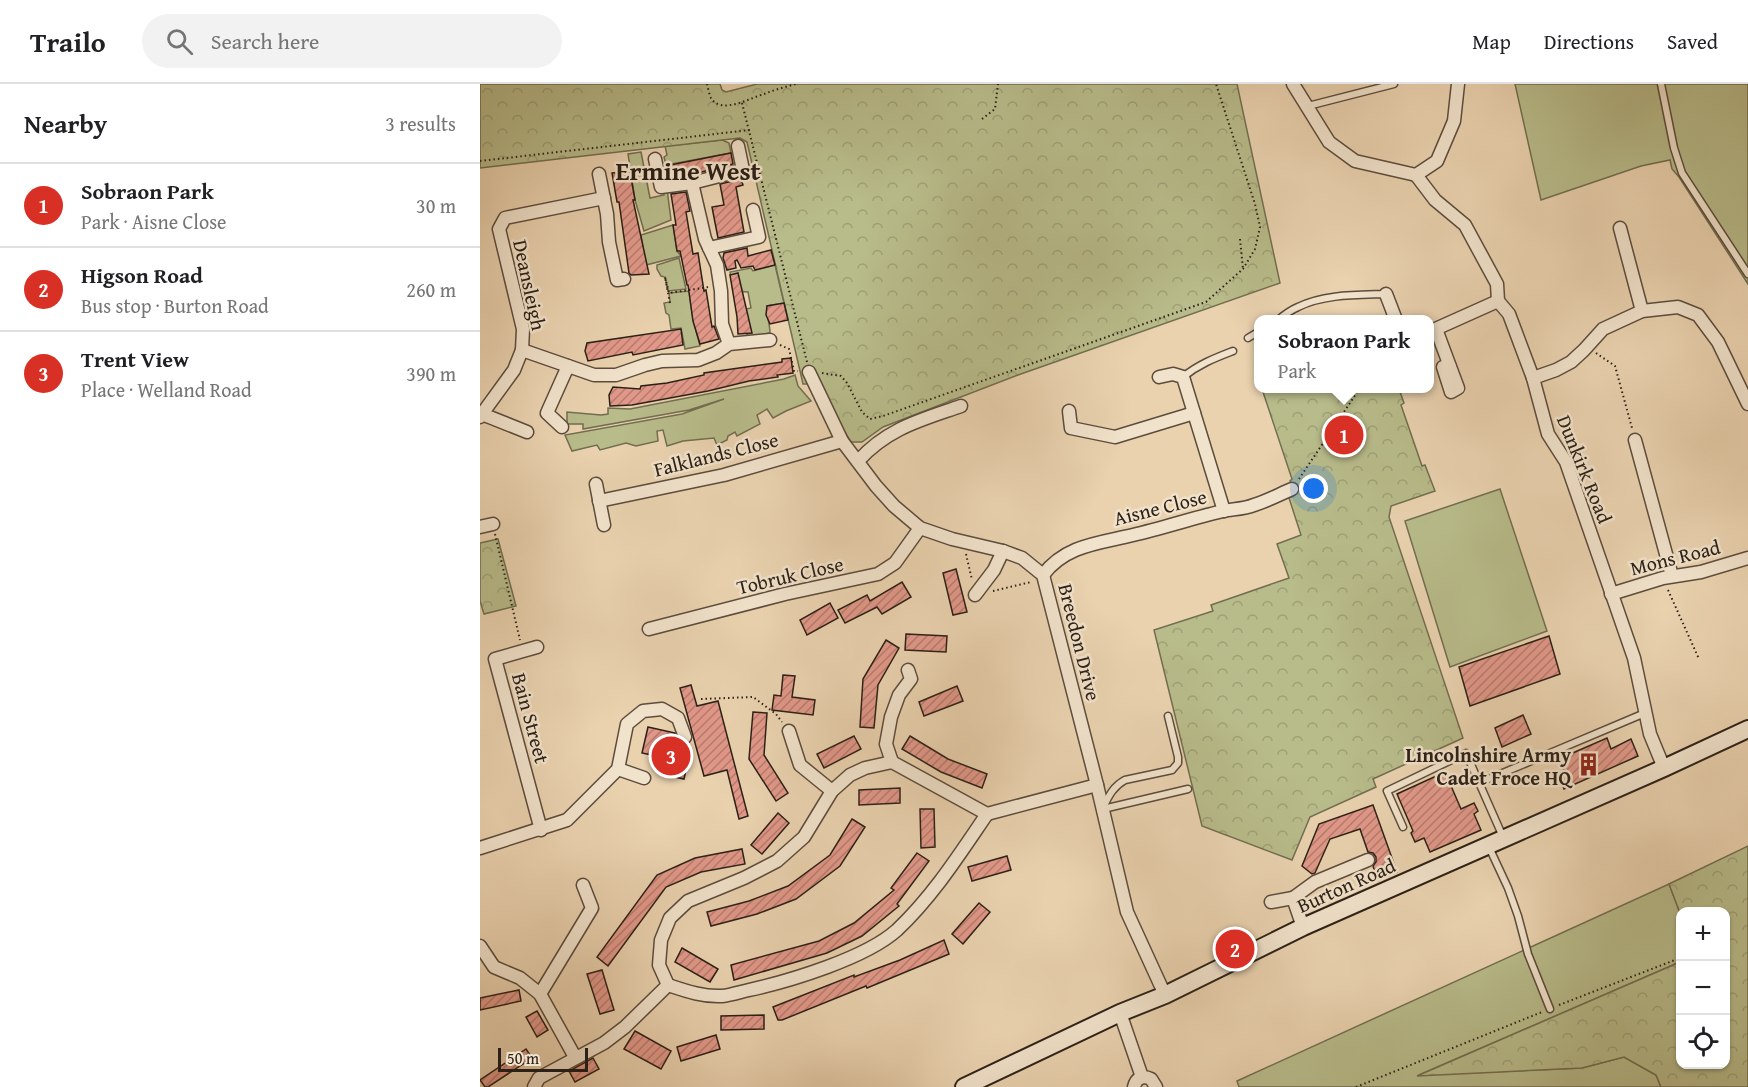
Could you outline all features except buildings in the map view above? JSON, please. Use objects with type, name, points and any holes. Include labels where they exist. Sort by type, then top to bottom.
[{"type":"main road","name":"Burton Road","points":[[964,1087],[986,1082],[1120,1013],[1165,995],[1303,927],[1748,729]]},
{"type":"street","points":[[1293,84],[1329,142],[1355,161],[1416,175],[1437,161],[1454,121],[1458,84]]},
{"type":"street","points":[[655,159],[661,188],[743,170],[738,146]]},
{"type":"street","points":[[599,174],[607,214],[609,243],[618,280]]},
{"type":"street","name":"Dunkirk Road","points":[[1416,175],[1435,200],[1465,225],[1497,284],[1498,301],[1509,314],[1533,378],[1548,434],[1566,462],[1634,658],[1650,734],[1664,768]]},
{"type":"street","points":[[692,183],[705,239],[717,265],[722,324],[729,344]]},
{"type":"street","name":"Deansleigh","points":[[481,415],[514,370],[522,350],[523,328],[499,229],[505,218],[604,198]]},
{"type":"street","points":[[709,248],[759,237],[753,210]]},
{"type":"street","points":[[1620,228],[1642,311]]},
{"type":"street","points":[[1386,294],[1394,315]]},
{"type":"street","points":[[1434,330],[1498,301]]},
{"type":"street","points":[[1533,378],[1571,362],[1603,329],[1642,311],[1678,307],[1698,315],[1718,342],[1748,404]]},
{"type":"street","points":[[1434,332],[1450,366]]},
{"type":"street","points":[[522,350],[594,375],[616,375],[662,361],[698,360],[716,353],[729,344],[770,340]]},
{"type":"street","points":[[562,427],[547,413],[568,366]]},
{"type":"street","name":"Breedon Drive","points":[[809,372],[842,441],[894,506],[920,528],[1022,558],[1043,575],[1127,912],[1165,995]]},
{"type":"street","points":[[1159,376],[1173,374],[1183,377],[1224,511]]},
{"type":"street","points":[[858,461],[870,447],[894,431],[915,421],[961,406]]},
{"type":"street","points":[[1070,411],[1071,428],[1114,437],[1194,413]]},
{"type":"street","points":[[481,415],[527,432]]},
{"type":"street","points":[[1635,440],[1668,577]]},
{"type":"street","name":"Falklands Close","points":[[599,501],[724,475],[842,441]]},
{"type":"street","points":[[596,484],[604,525]]},
{"type":"street","name":"Aisne Close","points":[[1043,575],[1050,565],[1081,547],[1133,536],[1224,511],[1253,506],[1292,489]]},
{"type":"street","name":"Tobruk Close","points":[[650,629],[785,594],[878,574],[895,563],[920,528]]},
{"type":"street","points":[[975,595],[994,570],[1003,551]]},
{"type":"street","name":"Mons Road","points":[[1611,594],[1668,577],[1701,572],[1748,558]]},
{"type":"street","name":"Bain Street","points":[[537,647],[495,659],[541,830]]},
{"type":"street","points":[[892,762],[886,744],[899,694],[911,679],[908,670]]},
{"type":"street","points":[[480,848],[567,820],[618,769],[627,724],[643,711],[662,709],[678,717],[685,737]]},
{"type":"street","points":[[789,731],[800,765],[832,791]]},
{"type":"street","points":[[987,814],[892,762],[865,768],[850,775],[832,791],[804,837],[777,861],[744,878],[688,901],[670,918],[661,940],[659,965],[668,986],[694,994],[723,996],[777,984],[832,965],[866,950],[895,932],[929,897],[987,814],[1097,785]]},
{"type":"street","points":[[618,769],[644,778]]},
{"type":"street","points":[[1271,902],[1293,898],[1315,882],[1368,860]]},
{"type":"street","points":[[540,994],[592,908],[583,885]]},
{"type":"street","points":[[1293,898],[1303,927]]},
{"type":"street","points":[[480,946],[494,967],[520,978],[540,994],[575,1057]]},
{"type":"street","points":[[534,1087],[538,1078],[604,1043],[625,1027],[668,986]]},
{"type":"street","points":[[1120,1013],[1138,1082],[1151,1079],[1156,1087]]},
{"type":"lane","points":[[1307,106],[1394,84]]},
{"type":"lane","points":[[1661,84],[1674,148],[1682,173],[1748,274]]},
{"type":"lane","points":[[1285,315],[1297,307],[1320,300],[1386,294]]},
{"type":"lane","points":[[1248,338],[1254,334]]},
{"type":"lane","points":[[1183,377],[1207,361],[1233,351]]},
{"type":"lane","points":[[1479,783],[1646,713]]},
{"type":"lane","points":[[1103,809],[1108,796],[1118,784],[1125,780],[1172,770],[1176,767],[1178,757],[1168,716]]},
{"type":"lane","points":[[1403,827],[1387,791],[1466,753],[1479,783],[1528,954],[1550,1009]]},
{"type":"lane","points":[[1103,809],[1188,789]]},
{"type":"path","points":[[707,84],[711,98],[717,104],[725,105],[742,103],[761,94],[796,84]]},
{"type":"path","points":[[982,119],[995,109],[998,84]]},
{"type":"path","points":[[770,340],[789,349],[794,371],[841,376],[862,412],[870,418],[883,416],[1206,302],[1243,269],[1255,249],[1260,227],[1255,204],[1216,84]]},
{"type":"path","points":[[742,103],[809,372]]},
{"type":"path","points":[[480,161],[750,130]]},
{"type":"path","points":[[1240,239],[1243,269]]},
{"type":"path","points":[[670,303],[665,277],[669,293],[720,285]]},
{"type":"path","points":[[1587,347],[1615,366],[1635,440]]},
{"type":"path","points":[[1292,489],[1357,393]]},
{"type":"path","points":[[486,525],[522,651]]},
{"type":"path","points":[[1668,577],[1699,659]]},
{"type":"path","points":[[701,699],[753,697],[776,714],[789,731]]},
{"type":"path","points":[[1356,1087],[1676,960]]},
{"type":"green space","points":[[480,84],[720,84],[722,90],[726,92],[757,84],[1237,84],[1280,283],[1018,375],[883,427],[862,442],[851,442],[818,384],[803,384],[747,142],[740,138],[480,168]]},
{"type":"green space","points":[[1515,84],[1748,84],[1748,284],[1672,169],[1670,160],[1641,166],[1541,200]]},
{"type":"green space","points":[[722,140],[729,143],[731,153],[666,165],[665,146]]},
{"type":"green space","points":[[641,152],[650,198],[664,195],[663,189],[667,189],[671,220],[644,231],[635,200],[628,154]]},
{"type":"green space","points":[[673,225],[677,251],[681,256],[646,265],[641,235]]},
{"type":"green space","points":[[679,258],[686,289],[668,291],[665,277],[661,276],[657,265]]},
{"type":"green space","points":[[775,265],[784,303],[767,306],[770,333],[749,337],[746,333],[746,309],[751,308],[748,292],[733,291],[730,272],[751,268],[753,271]]},
{"type":"green space","points":[[689,291],[700,346],[685,349],[681,328],[671,329],[664,303],[670,302],[669,293]]},
{"type":"green space","points":[[795,375],[798,386],[811,401],[773,418],[767,409],[757,415],[760,424],[737,436],[735,432],[728,436],[727,440],[717,445],[714,438],[683,441],[667,446],[663,430],[657,431],[658,441],[636,446],[626,443],[600,450],[597,445],[572,451],[565,435],[682,414],[724,399],[689,410],[583,429],[583,424],[567,424],[567,412],[608,414],[608,408],[630,409]]},
{"type":"green space","points":[[1263,393],[1400,393],[1404,403],[1401,405],[1422,466],[1425,465],[1435,491],[1391,506],[1389,517],[1463,738],[1373,779],[1376,787],[1310,817],[1292,860],[1202,826],[1154,630],[1213,611],[1211,605],[1289,578],[1277,544],[1301,535],[1289,498],[1295,495],[1290,481],[1292,479]]},
{"type":"green space","points":[[1500,489],[1547,631],[1450,667],[1405,521]]},
{"type":"green space","points":[[498,539],[516,606],[484,614],[480,601],[480,543]]},
{"type":"green space","points":[[1748,846],[1748,1087],[1661,1087],[1656,1075],[1624,1057],[1582,1068],[1417,1076],[1676,964],[1676,1069],[1730,1069],[1730,907],[1678,907],[1669,884]]},
{"type":"green space","points":[[1669,884],[1678,907],[1676,964],[1419,1075],[1582,1068],[1624,1057],[1656,1075],[1661,1087],[1239,1087],[1237,1081]]},
{"type":"place","name":"Sobraon Park","points":[[1344,435]]},
{"type":"place","name":"Trent View","points":[[671,756]]},
{"type":"place","name":"Lincolnshire Army Cadet Froce HQ","points":[[1589,765]]},
{"type":"place","name":"Higson Road","points":[[1235,949]]},
{"type":"district","name":"Ermine West","points":[[688,170]]}]
